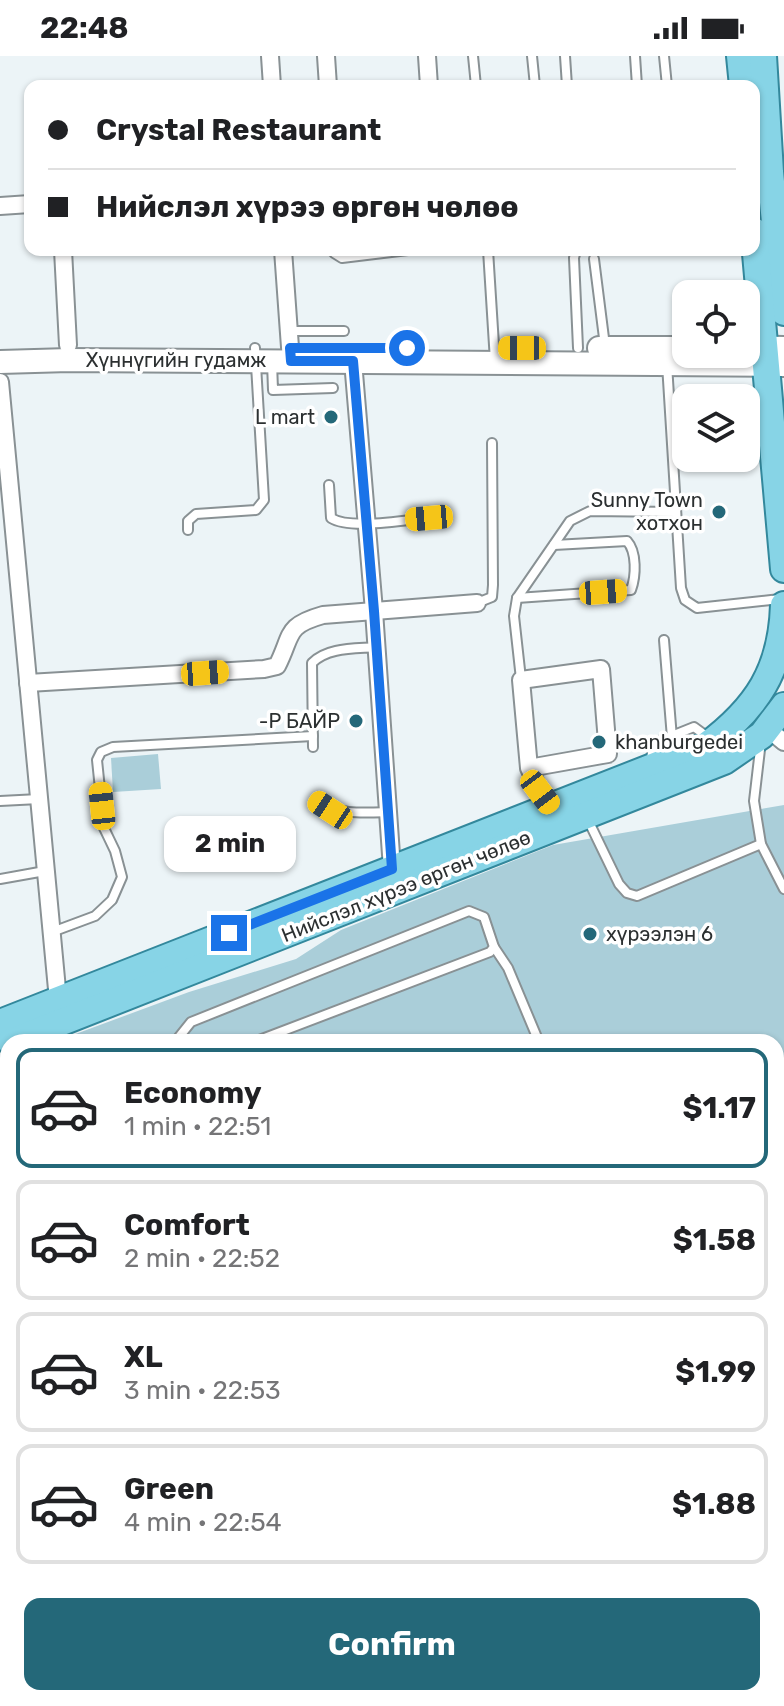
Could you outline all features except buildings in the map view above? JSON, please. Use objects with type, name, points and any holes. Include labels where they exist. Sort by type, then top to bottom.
[{"type":"main road","points":[[740,56],[742,80]]},
{"type":"main road","points":[[763,56],[770,172],[784,312]]},
{"type":"main road","points":[[757,256],[769,354],[784,569]]},
{"type":"main road","name":"Хүннүгийн гудамж","points":[[0,347],[68,345],[275,352],[605,356],[672,349]]},
{"type":"main road","name":"Хүннүгийн гудамж","points":[[0,362],[275,352],[353,361],[578,348],[605,356],[667,364],[769,354]]},
{"type":"main road","name":"Нийслэл хүрээ өргөн чөлөө","points":[[22,1034],[551,806],[678,759],[713,741],[745,714],[772,670],[783,633],[784,605]]},
{"type":"main road","name":"Нийслэл хүрээ өргөн чөлөө","points":[[381,881],[586,815],[724,761],[771,735],[784,706]]},
{"type":"street","points":[[270,56],[272,80]]},
{"type":"street","points":[[326,56],[328,80]]},
{"type":"street","points":[[427,56],[429,80]]},
{"type":"street","points":[[0,206],[24,204]]},
{"type":"street","points":[[63,256],[68,345]]},
{"type":"street","points":[[275,352],[283,256]]},
{"type":"street","points":[[353,361],[388,812],[381,881]]},
{"type":"street","points":[[0,382],[61,1018]]},
{"type":"street","points":[[28,683],[264,669],[277,666],[289,634],[302,621],[323,615],[477,603]]},
{"type":"street","points":[[529,768],[608,754],[601,669],[521,680],[529,768],[540,792],[551,806]]},
{"type":"lane","points":[[473,56],[475,80]]},
{"type":"lane","points":[[532,56],[534,80]]},
{"type":"lane","points":[[565,56],[567,80]]},
{"type":"lane","points":[[635,56],[637,80]]},
{"type":"lane","points":[[664,56],[666,80]]},
{"type":"lane","points":[[339,256],[358,256]]},
{"type":"lane","points":[[488,256],[495,355]]},
{"type":"lane","points":[[574,256],[578,348]]},
{"type":"lane","points":[[594,259],[605,356]]},
{"type":"lane","points":[[275,352],[344,331]]},
{"type":"lane","points":[[275,352],[273,390],[333,388]]},
{"type":"lane","points":[[188,530],[188,521],[196,514],[256,510],[264,500],[275,352]]},
{"type":"lane","points":[[667,364],[681,588],[685,600],[697,608],[784,599]]},
{"type":"lane","points":[[477,603],[492,597],[492,443]]},
{"type":"lane","points":[[329,485],[331,518],[338,522],[429,518]]},
{"type":"lane","points":[[521,680],[514,616],[517,598],[570,521],[590,511],[676,512]]},
{"type":"lane","points":[[517,598],[631,590],[635,580],[632,546],[627,541],[554,545]]},
{"type":"lane","points":[[664,640],[672,738]]},
{"type":"lane","points":[[313,747],[312,663],[320,655],[377,647]]},
{"type":"lane","points":[[648,770],[654,743],[694,727],[713,741]]},
{"type":"lane","points":[[771,735],[754,801],[761,844],[784,889]]},
{"type":"lane","points":[[51,932],[95,916],[112,900],[122,877],[104,828],[97,760],[101,752],[113,747],[313,736]]},
{"type":"lane","points":[[0,801],[39,799]]},
{"type":"lane","points":[[316,801],[330,810],[388,812]]},
{"type":"lane","points":[[586,815],[619,884],[627,893],[637,896],[761,844]]},
{"type":"lane","points":[[0,879],[45,871]]},
{"type":"lane","points":[[181,1034],[191,1022],[469,911],[484,917],[494,947],[508,968],[536,1034]]},
{"type":"lane","points":[[275,1034],[490,952],[494,947]]},
{"type":"shaded area","points":[[158,754],[161,789],[113,792],[111,758]]},
{"type":"shaded area","points":[[784,805],[784,1034],[76,1034],[189,992],[296,959],[341,930],[553,845]]},
{"type":"place","name":"L mart","points":[[331,417]]},
{"type":"place","name":"Sunny Town хотхон","points":[[719,512]]},
{"type":"place","name":"-Р БАЙР","points":[[356,721]]},
{"type":"place","name":"khanburgedei","points":[[599,742]]},
{"type":"place","name":"хүрээлэн 6","points":[[590,934]]},
{"type":"route","points":[[229,933],[392,869],[353,361],[291,361],[290,348],[407,348]]}]
